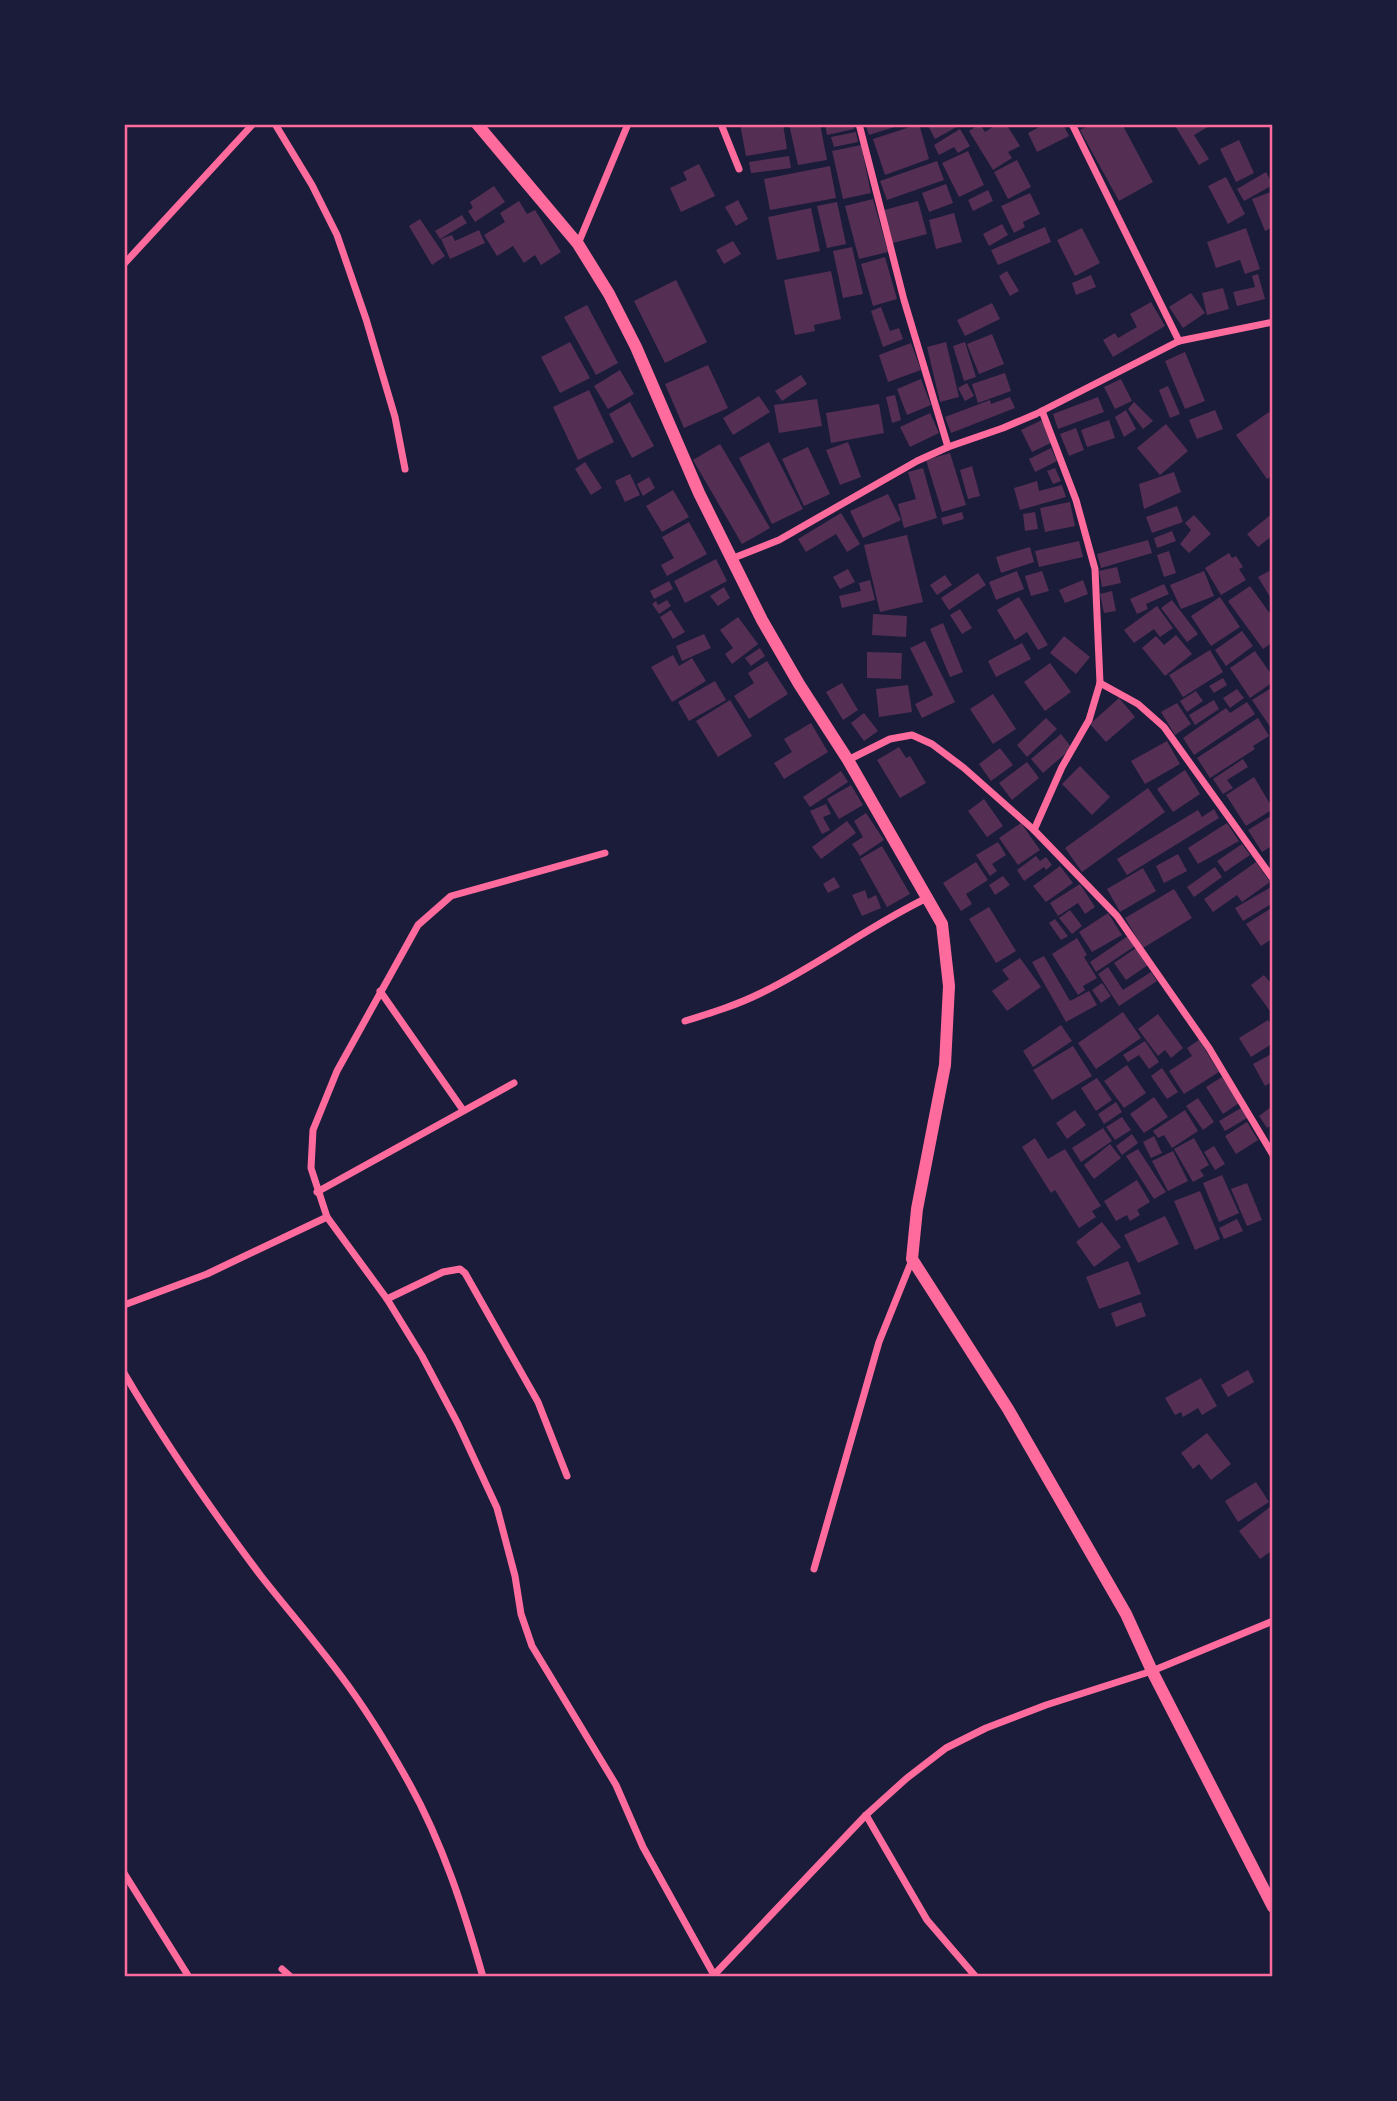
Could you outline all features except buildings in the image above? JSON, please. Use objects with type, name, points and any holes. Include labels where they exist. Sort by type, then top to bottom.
[{"type":"street","points":[[124,264],[253,124]]},
{"type":"street","points":[[275,124],[312,185],[337,235],[366,318],[395,417],[405,469]]},
{"type":"street","points":[[477,124],[578,244],[609,294],[636,347],[699,493],[762,620],[848,760],[929,897],[942,924],[949,986],[945,1065],[917,1209],[912,1259],[879,1342],[814,1569]]},
{"type":"street","points":[[578,244],[628,124]]},
{"type":"street","points":[[721,124],[739,170]]},
{"type":"street","points":[[859,124],[904,300],[948,447]]},
{"type":"street","points":[[1072,124],[1180,341]]},
{"type":"street","points":[[731,559],[779,540],[883,479],[948,447],[1042,411],[1180,341],[1273,321]]},
{"type":"street","points":[[1034,830],[1062,767],[1089,720],[1100,683],[1095,569],[1076,500],[1042,411]]},
{"type":"street","points":[[1100,683],[1138,705],[1164,727],[1273,879]]},
{"type":"street","points":[[848,760],[890,740],[912,735],[932,744],[964,768],[1034,830],[1124,926],[1209,1048],[1273,1155]]},
{"type":"street","points":[[605,853],[452,896],[418,925],[337,1071],[313,1130],[311,1168],[327,1217],[387,1299],[428,1367],[497,1508],[532,1646],[616,1785],[643,1847],[713,1976],[866,1815],[946,1748],[986,1728],[1046,1705],[1152,1671],[1273,1621]]},
{"type":"street","points":[[685,1021],[761,993],[894,914],[929,897]]},
{"type":"street","points":[[380,991],[463,1110]]},
{"type":"street","points":[[317,1192],[514,1083]]},
{"type":"street","points":[[124,1305],[207,1274],[327,1217]]},
{"type":"street","points":[[912,1259],[1008,1409],[1126,1614],[1152,1671],[1273,1907]]},
{"type":"street","points":[[387,1299],[443,1272],[460,1269],[465,1273],[538,1402],[567,1476]]},
{"type":"street","points":[[124,1373],[176,1456],[222,1522],[342,1677],[404,1774],[433,1831],[454,1882],[483,1977]]},
{"type":"street","points":[[866,1815],[928,1920],[976,1977]]},
{"type":"street","points":[[124,1872],[189,1977]]},
{"type":"street","points":[[282,1969],[291,1977]]}]
